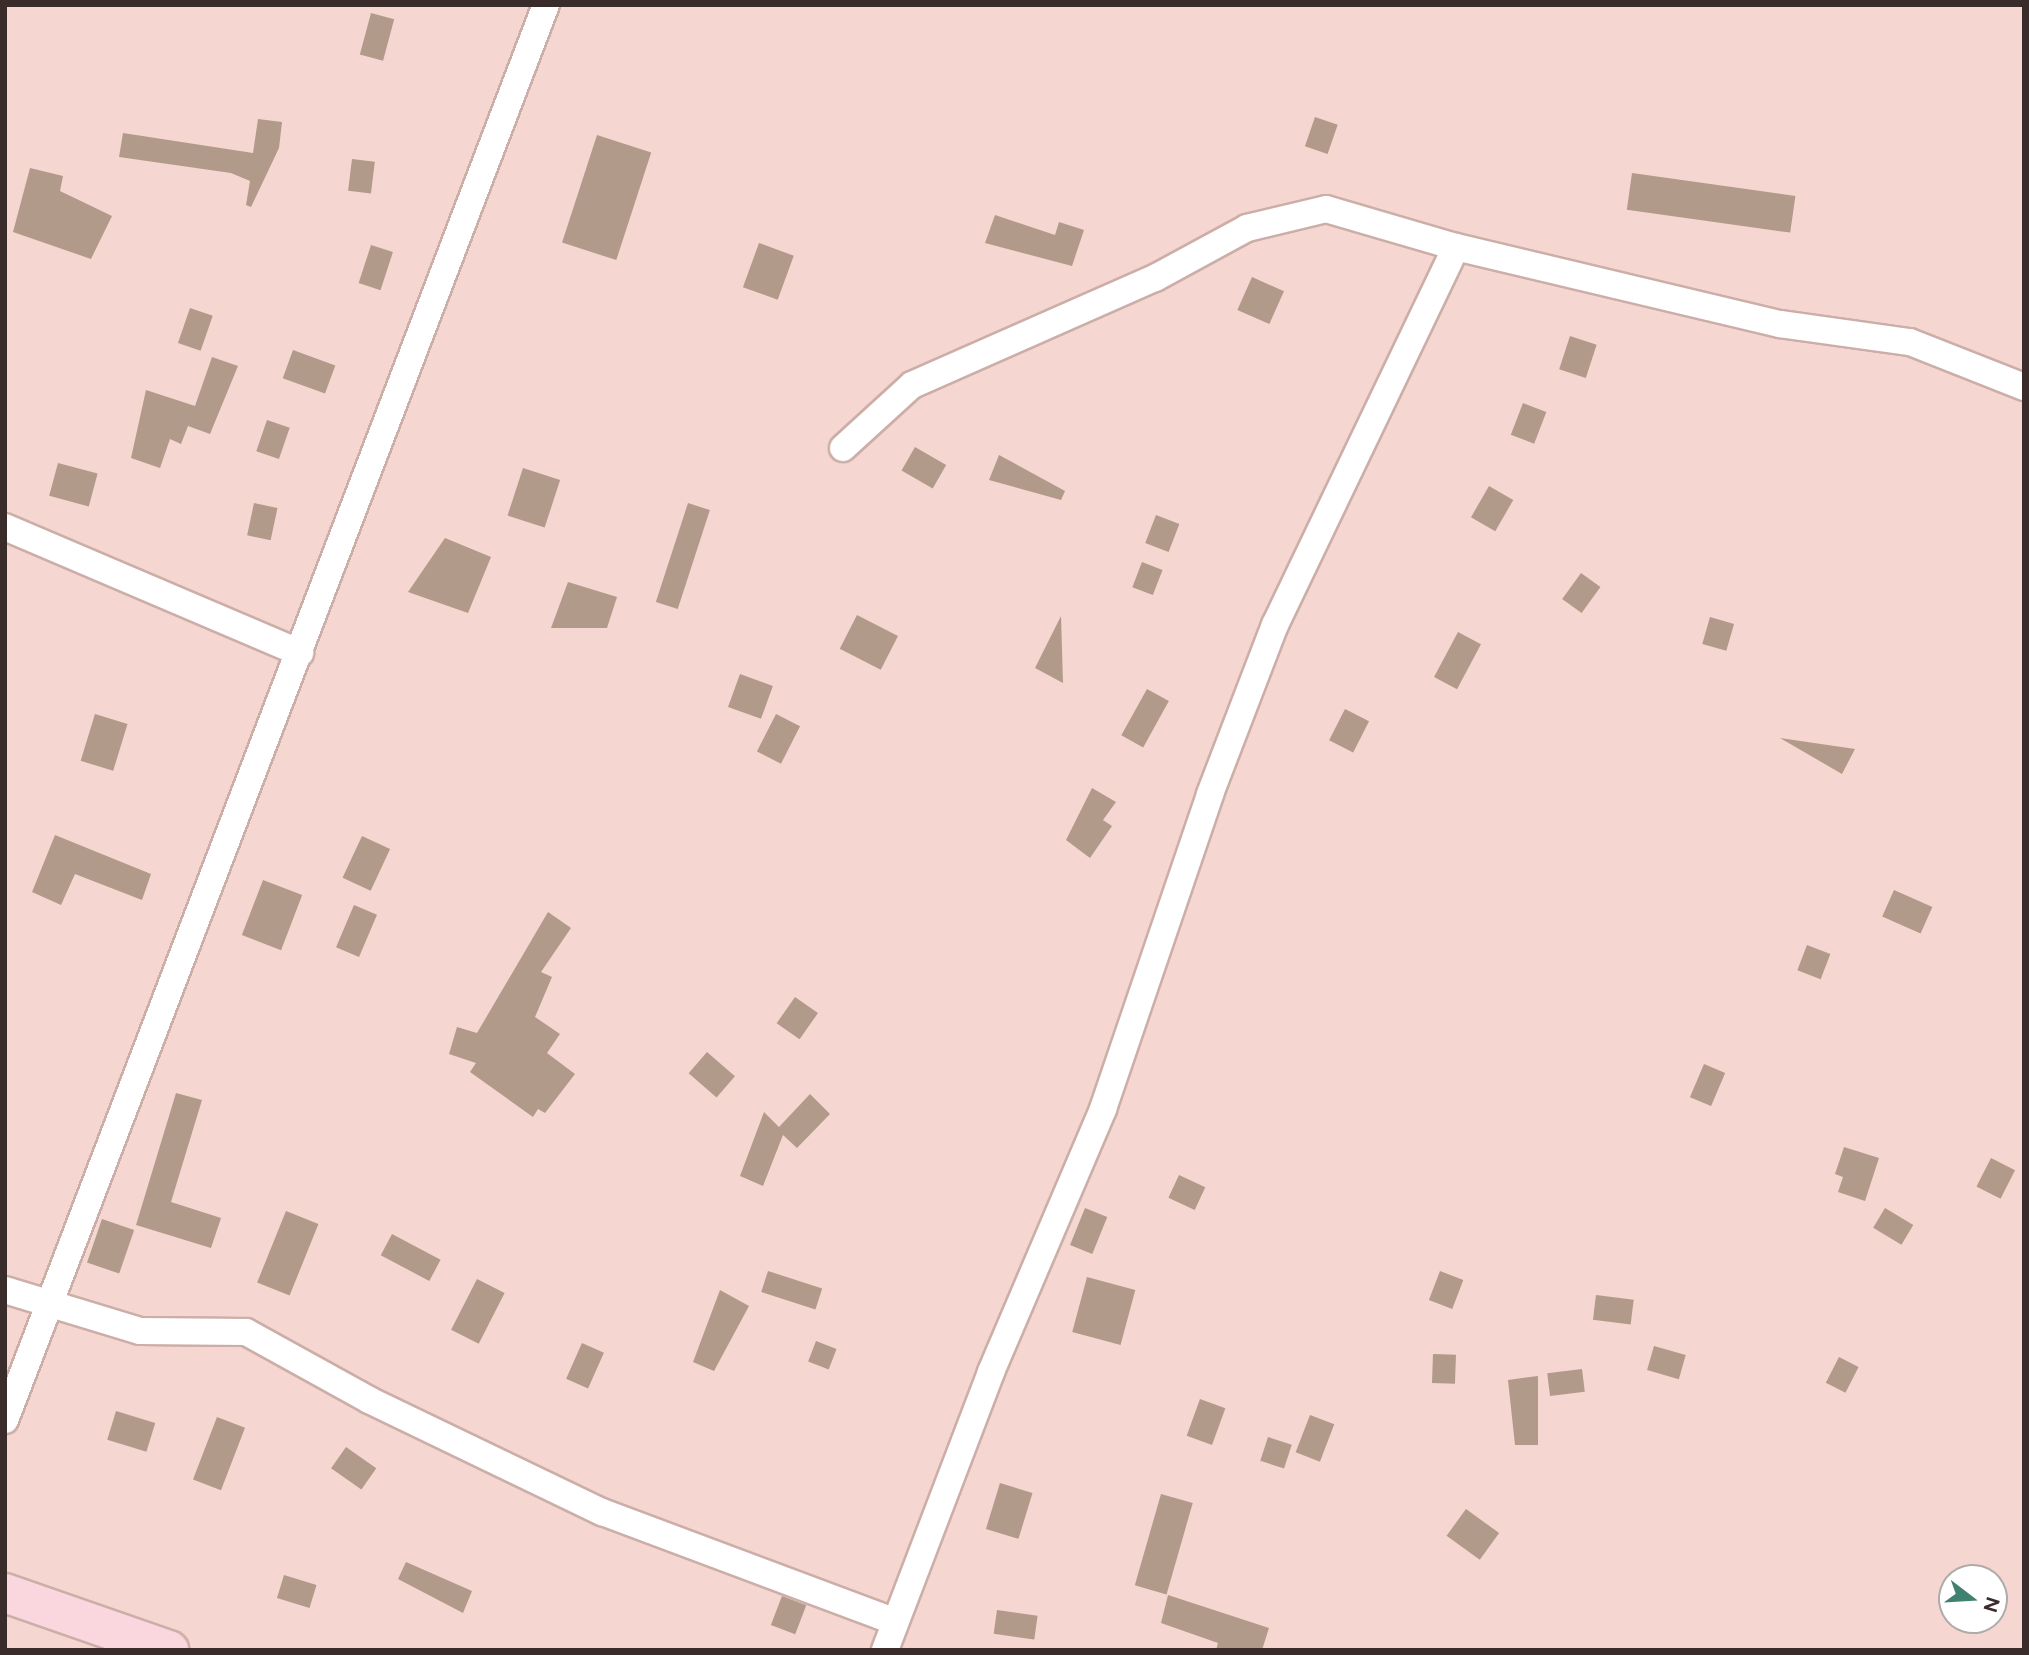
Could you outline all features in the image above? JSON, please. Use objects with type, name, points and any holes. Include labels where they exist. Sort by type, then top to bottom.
[{"type":"main road","points":[[5,1592],[169,1650]]},
{"type":"street","points":[[5,1420],[546,5]]},
{"type":"street","points":[[843,448],[912,385],[1154,278],[1247,228],[1326,209],[1456,247],[1780,324],[1910,342],[2024,387]]},
{"type":"street","points":[[885,1650],[894,1621],[1103,1109],[1210,794],[1275,625],[1456,247]]},
{"type":"street","points":[[5,527],[300,653]]},
{"type":"street","points":[[5,1290],[50,1308],[140,1331],[246,1332],[369,1400],[602,1513],[894,1621]]},
{"type":"building","points":[[371,13],[394,19],[383,61],[360,55]]},
{"type":"building","points":[[1315,117],[1338,125],[1328,154],[1305,146]]},
{"type":"building","points":[[258,119],[282,122],[279,148],[251,207],[246,205],[250,181],[231,173],[119,157],[123,133],[253,153]]},
{"type":"building","points":[[597,135],[651,153],[616,260],[562,242]]},
{"type":"building","points":[[352,159],[375,162],[371,194],[348,191]]},
{"type":"building","points":[[30,168],[63,176],[60,191],[112,216],[91,259],[13,232]]},
{"type":"building","points":[[1632,173],[1795,196],[1790,233],[1627,210]]},
{"type":"building","points":[[995,215],[1055,235],[1059,222],[1084,230],[1072,266],[985,243]]},
{"type":"building","points":[[759,243],[794,256],[778,300],[743,287]]},
{"type":"building","points":[[371,245],[393,252],[381,290],[359,283]]},
{"type":"building","points":[[1252,277],[1284,291],[1269,324],[1237,310]]},
{"type":"building","points":[[190,308],[213,316],[201,351],[178,343]]},
{"type":"building","points":[[1570,336],[1597,345],[1586,378],[1559,369]]},
{"type":"building","points":[[293,350],[335,365],[325,394],[283,378]]},
{"type":"building","points":[[212,357],[238,366],[210,434],[188,426],[181,444],[170,439],[160,468],[131,458],[146,390],[195,406]]},
{"type":"building","points":[[1523,403],[1546,412],[1534,444],[1511,435]]},
{"type":"building","points":[[267,420],[290,428],[279,459],[256,451]]},
{"type":"building","points":[[915,447],[946,465],[933,488],[902,470]]},
{"type":"building","points":[[999,455],[1065,491],[1061,500],[989,480]]},
{"type":"building","points":[[58,463],[98,474],[89,506],[49,496]]},
{"type":"building","points":[[523,468],[560,480],[545,528],[508,516]]},
{"type":"building","points":[[1489,486],[1513,500],[1495,531],[1471,517]]},
{"type":"building","points":[[254,503],[277,508],[271,540],[247,535]]},
{"type":"building","points":[[688,503],[710,510],[678,609],[656,602]]},
{"type":"building","points":[[1156,515],[1179,524],[1169,552],[1145,543]]},
{"type":"building","points":[[445,538],[491,557],[468,613],[408,592]]},
{"type":"building","points":[[1142,562],[1163,570],[1153,595],[1132,587]]},
{"type":"building","points":[[1581,573],[1600,587],[1582,613],[1562,599]]},
{"type":"building","points":[[568,582],[617,597],[607,628],[551,628]]},
{"type":"building","points":[[857,615],[898,636],[881,670],[840,649]]},
{"type":"building","points":[[1061,616],[1063,683],[1035,668]]},
{"type":"building","points":[[1710,617],[1734,624],[1726,651],[1702,644]]},
{"type":"building","points":[[1458,632],[1481,644],[1457,689],[1434,677]]},
{"type":"building","points":[[740,674],[773,686],[761,719],[728,707]]},
{"type":"building","points":[[1147,689],[1169,701],[1143,747],[1121,735]]},
{"type":"building","points":[[1345,709],[1369,721],[1353,752],[1329,740]]},
{"type":"building","points":[[95,714],[128,724],[113,771],[81,761]]},
{"type":"building","points":[[776,714],[800,726],[781,764],[757,751]]},
{"type":"building","points":[[1780,738],[1855,749],[1842,774]]},
{"type":"building","points":[[1092,788],[1116,802],[1103,820],[1112,826],[1090,858],[1066,840]]},
{"type":"building","points":[[55,835],[151,874],[142,900],[75,874],[61,905],[32,892]]},
{"type":"building","points":[[362,836],[390,849],[371,891],[343,878]]},
{"type":"building","points":[[263,880],[302,895],[281,950],[242,935]]},
{"type":"building","points":[[1894,890],[1932,907],[1921,934],[1882,916]]},
{"type":"building","points":[[354,905],[377,915],[359,957],[336,947]]},
{"type":"building","points":[[548,912],[571,928],[541,972],[552,977],[535,1017],[560,1034],[547,1053],[575,1074],[545,1113],[538,1109],[533,1117],[470,1072],[476,1063],[449,1054],[457,1027],[477,1033]]},
{"type":"building","points":[[1807,945],[1830,954],[1821,979],[1797,970]]},
{"type":"building","points":[[795,997],[818,1013],[800,1039],[777,1023]]},
{"type":"building","points":[[707,1052],[735,1076],[717,1097],[689,1073]]},
{"type":"building","points":[[1704,1064],[1725,1073],[1711,1106],[1690,1097]]},
{"type":"building","points":[[176,1093],[202,1100],[171,1202],[221,1218],[211,1248],[136,1225]]},
{"type":"building","points":[[810,1094],[830,1114],[797,1148],[783,1135],[763,1186],[740,1176],[764,1112],[779,1127]]},
{"type":"building","points":[[1844,1147],[1879,1158],[1865,1201],[1838,1192],[1843,1177],[1835,1174]]},
{"type":"building","points":[[1991,1158],[2015,1170],[2001,1199],[1976,1187]]},
{"type":"building","points":[[1179,1175],[1205,1187],[1195,1210],[1168,1198]]},
{"type":"building","points":[[1085,1208],[1107,1217],[1092,1254],[1070,1245]]},
{"type":"building","points":[[1885,1208],[1913,1225],[1901,1245],[1873,1228]]},
{"type":"building","points":[[286,1211],[318,1224],[290,1296],[257,1282]]},
{"type":"building","points":[[102,1219],[134,1230],[119,1274],[87,1262]]},
{"type":"building","points":[[392,1234],[441,1260],[429,1281],[381,1255]]},
{"type":"building","points":[[768,1271],[822,1289],[815,1310],[761,1292]]},
{"type":"building","points":[[1440,1271],[1463,1280],[1452,1309],[1429,1300]]},
{"type":"building","points":[[1087,1277],[1135,1290],[1121,1345],[1072,1332]]},
{"type":"building","points":[[477,1279],[505,1293],[479,1344],[451,1330]]},
{"type":"building","points":[[720,1290],[749,1306],[714,1371],[693,1362]]},
{"type":"building","points":[[1596,1295],[1634,1300],[1631,1324],[1593,1320]]},
{"type":"building","points":[[816,1341],[837,1349],[829,1369],[808,1362]]},
{"type":"building","points":[[582,1343],[604,1353],[588,1388],[566,1379]]},
{"type":"building","points":[[1654,1346],[1686,1355],[1679,1379],[1647,1370]]},
{"type":"building","points":[[1433,1354],[1456,1355],[1455,1384],[1432,1383]]},
{"type":"building","points":[[1839,1357],[1859,1367],[1845,1393],[1826,1383]]},
{"type":"building","points":[[1582,1369],[1585,1392],[1550,1396],[1547,1373]]},
{"type":"building","points":[[1538,1376],[1538,1445],[1515,1445],[1508,1380]]},
{"type":"building","points":[[1200,1399],[1225,1408],[1212,1445],[1187,1436]]},
{"type":"building","points":[[116,1411],[155,1423],[146,1452],[107,1440]]},
{"type":"building","points":[[1310,1415],[1334,1424],[1320,1462],[1296,1452]]},
{"type":"building","points":[[217,1417],[245,1428],[221,1490],[193,1480]]},
{"type":"building","points":[[1268,1437],[1292,1445],[1284,1469],[1260,1461]]},
{"type":"building","points":[[346,1447],[376,1468],[361,1490],[331,1468]]},
{"type":"building","points":[[1000,1483],[1033,1493],[1018,1539],[986,1529]]},
{"type":"building","points":[[1161,1494],[1193,1503],[1167,1594],[1135,1585]]},
{"type":"building","points":[[1466,1509],[1499,1533],[1480,1560],[1447,1536]]},
{"type":"building","points":[[406,1562],[472,1591],[463,1613],[398,1579]]},
{"type":"building","points":[[284,1575],[317,1585],[309,1608],[277,1598]]},
{"type":"building","points":[[1168,1595],[1269,1628],[1262,1650],[1216,1650],[1218,1643],[1161,1623]]},
{"type":"building","points":[[782,1596],[806,1605],[795,1634],[771,1625]]},
{"type":"building","points":[[997,1610],[1038,1616],[1034,1639],[994,1634]]}]
